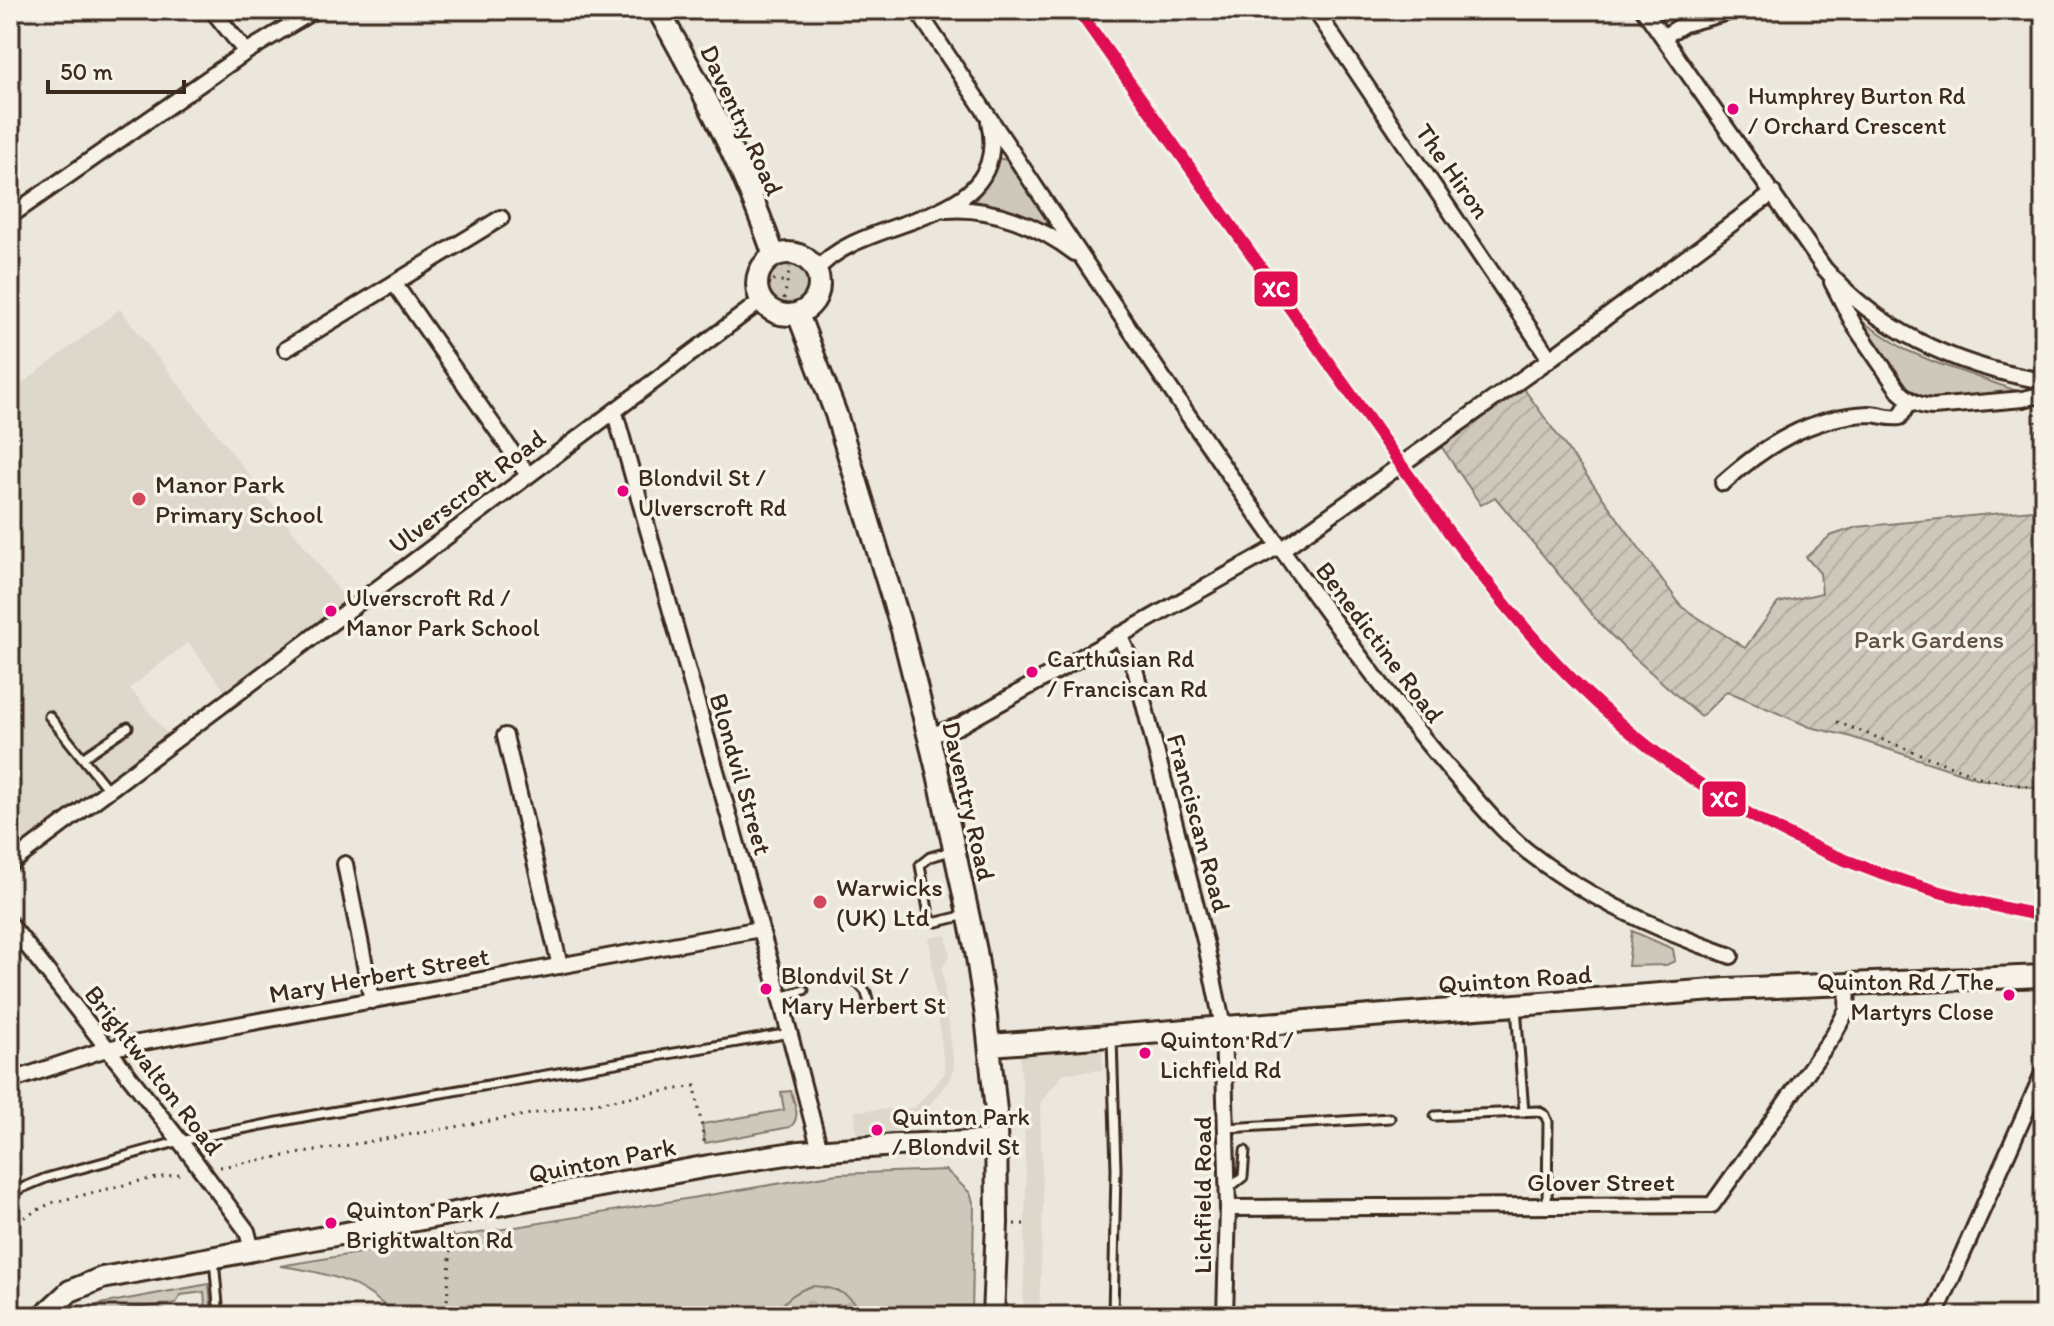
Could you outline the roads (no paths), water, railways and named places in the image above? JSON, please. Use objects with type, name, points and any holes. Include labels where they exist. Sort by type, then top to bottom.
[{"type":"street","points":[[212,10],[246,52]]},
{"type":"street","points":[[10,216],[246,52],[315,10]]},
{"type":"street","name":"Daventry Road","points":[[658,10],[699,84],[759,215],[783,254]]},
{"type":"street","points":[[917,10],[985,110]]},
{"type":"street","name":"The Hiron","points":[[1315,10],[1550,359]]},
{"type":"street","points":[[1644,10],[1824,268],[1854,325],[1900,392],[1923,407],[2038,396]]},
{"type":"street","points":[[1663,37],[1684,24],[1736,10]]},
{"type":"street","name":"Benedictine Road","points":[[816,271],[837,252],[938,212],[972,190],[986,169],[992,142],[985,110]]},
{"type":"street","name":"Benedictine Road","points":[[985,110],[1082,259],[1280,548],[1418,735],[1525,849],[1586,890],[1692,942],[1731,956]]},
{"type":"street","points":[[928,736],[959,726],[1280,548],[1550,359],[1773,193]]},
{"type":"street","name":"Benedictine Road","points":[[938,212],[963,210],[1003,217],[1056,240],[1082,259]]},
{"type":"street","points":[[286,349],[501,218]]},
{"type":"street","points":[[783,254],[806,258],[816,271],[818,293],[811,305],[790,314],[769,310],[757,292],[757,277],[763,264],[783,254]]},
{"type":"street","points":[[1824,268],[1867,307],[1925,345],[1976,366],[2044,381]]},
{"type":"street","points":[[394,283],[528,475]]},
{"type":"street","name":"Ulverscroft Road","points":[[10,864],[761,301]]},
{"type":"street","name":"Daventry Road","points":[[790,314],[836,414],[872,526],[955,850],[990,1045],[997,1223],[993,1316]]},
{"type":"street","points":[[1723,483],[1754,456],[1812,424],[1869,414],[1900,417],[1910,401]]},
{"type":"street","name":"Blondvil Street","points":[[615,413],[780,997],[820,1150]]},
{"type":"street","name":"Franciscan Road","points":[[1119,635],[1135,669],[1213,973],[1223,1027]]},
{"type":"street","points":[[505,736],[560,966]]},
{"type":"street","points":[[345,864],[372,1001]]},
{"type":"street","name":"Brightwalton Road","points":[[10,924],[247,1231],[252,1250]]},
{"type":"street","name":"Mary Herbert Street","points":[[10,1081],[106,1049],[760,929]]},
{"type":"street","name":"Quinton Road","points":[[990,1045],[1727,989],[2044,976]]},
{"type":"street","name":"Glover Street","points":[[1228,1208],[1712,1205],[1833,1036],[1847,1010],[1848,985]]},
{"type":"street","name":"Lichfield Road","points":[[1223,1027],[1228,1190],[1225,1316]]},
{"type":"street","points":[[1935,1316],[2044,1071]]},
{"type":"street","name":"Quinton Park","points":[[43,1316],[70,1291],[89,1282],[709,1166],[820,1150],[996,1141]]},
{"type":"lane","points":[[49,716],[109,791]]},
{"type":"lane","points":[[84,757],[128,727]]},
{"type":"lane","points":[[955,850],[930,857],[920,865],[929,915],[932,921],[937,922],[968,915]]},
{"type":"lane","points":[[835,981],[857,982],[866,992],[871,1011]]},
{"type":"lane","points":[[780,997],[804,990]]},
{"type":"lane","points":[[1516,1005],[1524,1112]]},
{"type":"lane","points":[[10,1193],[46,1178],[180,1141],[790,1033]]},
{"type":"lane","points":[[1112,1036],[1116,1169],[1113,1316]]},
{"type":"lane","points":[[1435,1116],[1538,1111],[1545,1115],[1548,1122],[1547,1206]]},
{"type":"lane","points":[[1227,1128],[1390,1118]]},
{"type":"lane","points":[[1228,1190],[1243,1177],[1245,1151]]},
{"type":"lane","points":[[214,1257],[219,1316]]},
{"type":"place","name":"Humphrey Burton Rd / Orchard Crescent","points":[[1733,109]]},
{"type":"place","name":"Blondvil St / Ulverscroft Rd","points":[[623,491]]},
{"type":"place","name":"Manor Park Primary School","points":[[139,499]]},
{"type":"place","name":"Ulverscroft Rd / Manor Park School","points":[[331,611]]},
{"type":"place","name":"Carthusian Rd / Franciscan Rd","points":[[1032,672]]},
{"type":"place","name":"Warwicks (UK) Ltd","points":[[820,902]]},
{"type":"place","name":"Blondvil St / Mary Herbert St","points":[[766,989]]},
{"type":"place","name":"Quinton Rd / The Martyrs Close","points":[[2009,995]]},
{"type":"place","name":"Quinton Rd / Lichfield Rd","points":[[1145,1053]]},
{"type":"place","name":"Quinton Park / Blondvil St","points":[[877,1130]]},
{"type":"place","name":"Quinton Park / Brightwalton Rd","points":[[331,1223]]},
{"type":"park label","name":"Park Gardens","points":[[1929,639]]}]
